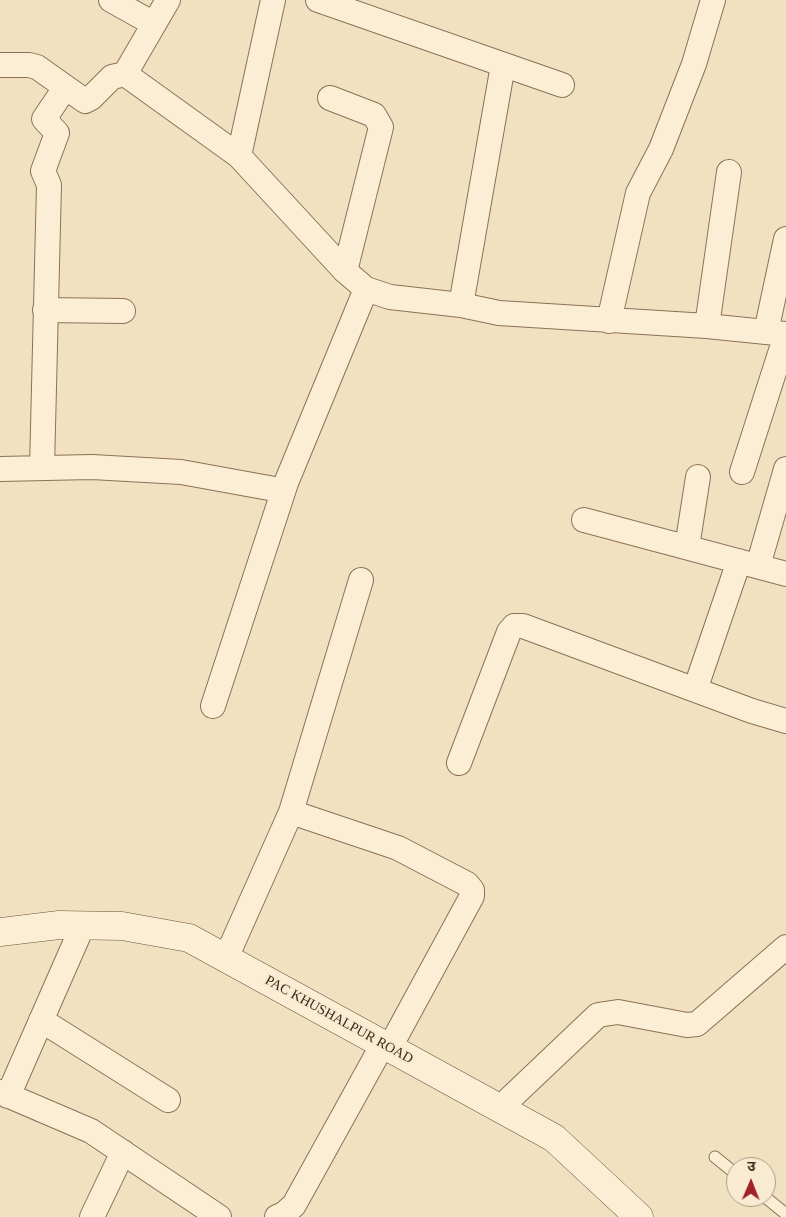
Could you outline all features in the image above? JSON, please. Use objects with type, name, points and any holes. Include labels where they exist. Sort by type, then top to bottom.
[{"type":"main road","name":"PAC KHUSHALPUR ROAD","points":[[0,932],[59,925],[122,926],[189,938],[554,1138],[639,1217]]},
{"type":"street","points":[[111,0],[154,24]]},
{"type":"street","points":[[126,74],[168,0]]},
{"type":"street","points":[[239,156],[273,0]]},
{"type":"street","points":[[318,0],[562,85]]},
{"type":"street","points":[[609,321],[638,193],[661,149],[694,64],[713,0]]},
{"type":"street","points":[[0,65],[29,65],[37,67],[85,101],[91,98],[112,77],[126,74],[239,156],[345,271],[366,289],[390,297],[460,305],[499,313],[707,326],[779,334]]},
{"type":"street","points":[[460,305],[503,65]]},
{"type":"street","points":[[42,468],[49,185],[43,171],[58,133],[44,119],[65,88]]},
{"type":"street","points":[[330,98],[374,115],[381,127],[345,271]]},
{"type":"street","points":[[707,326],[729,172]]},
{"type":"street","points":[[742,472],[779,334],[786,239]]},
{"type":"street","points":[[212,706],[286,483],[366,289]]},
{"type":"street","points":[[46,310],[123,311]]},
{"type":"street","points":[[0,470],[92,467],[181,472],[280,490],[286,483]]},
{"type":"street","points":[[695,690],[786,469]]},
{"type":"street","points":[[687,547],[698,477]]},
{"type":"street","points":[[584,520],[786,574]]},
{"type":"street","points":[[226,958],[291,812],[361,580]]},
{"type":"street","points":[[459,763],[509,632],[514,626],[523,626],[752,711],[786,721]]},
{"type":"street","points":[[277,1217],[284,1214],[294,1205],[472,896],[472,890],[467,884],[398,848],[291,812]]},
{"type":"street","points":[[84,925],[41,1020],[4,1094],[91,1131],[219,1217]]},
{"type":"street","points":[[500,1108],[598,1015],[618,1012],[687,1025],[697,1024],[786,947]]},
{"type":"street","points":[[41,1020],[168,1100]]},
{"type":"street","points":[[92,1217],[123,1152]]},
{"type":"lane","points":[[715,1157],[726,1166]]},
{"type":"lane","points":[[776,1206],[786,1214]]}]
